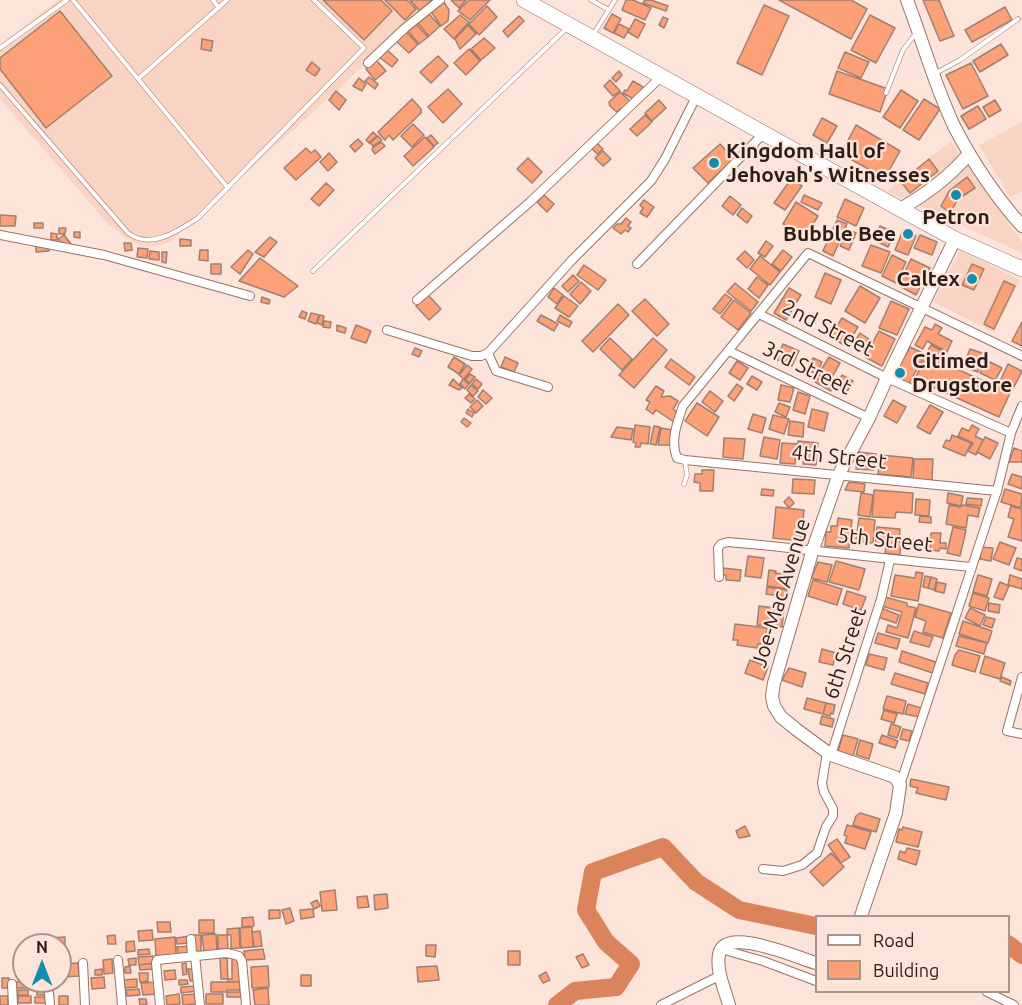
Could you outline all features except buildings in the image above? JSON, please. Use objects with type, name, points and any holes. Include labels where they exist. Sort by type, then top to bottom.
[{"type":"highway","points":[[524,0],[900,209],[956,239],[1022,269]]},
{"type":"street","points":[[368,63],[405,28],[440,0]]},
{"type":"street","points":[[907,0],[953,124],[996,196],[1022,226]]},
{"type":"street","points":[[417,300],[530,202],[662,76]]},
{"type":"street","points":[[387,330],[472,356],[481,356],[488,352],[572,260],[651,181],[665,159],[697,95]]},
{"type":"street","points":[[637,264],[765,132]]},
{"type":"street","points":[[900,209],[923,196],[950,175],[969,154]]},
{"type":"street","points":[[0,235],[104,255],[250,296]]},
{"type":"street","name":"Joe-Mac Avenue","points":[[900,785],[895,777],[829,754],[782,717],[774,706],[772,696],[813,549],[839,474],[869,418],[956,239]]},
{"type":"street","points":[[681,459],[674,445],[675,427],[683,406],[808,253],[1022,356]]},
{"type":"street","name":"2nd Street","points":[[759,314],[887,378],[1011,433]]},
{"type":"street","name":"3rd Street","points":[[729,351],[869,418]]},
{"type":"street","points":[[488,352],[496,371],[548,387]]},
{"type":"street","points":[[863,912],[896,813],[900,785],[997,491],[1011,433],[1022,406]]},
{"type":"street","name":"4th Street","points":[[681,459],[997,491]]},
{"type":"street","name":"5th Street","points":[[719,577],[717,549],[721,544],[728,542],[972,567]]},
{"type":"street","name":"6th Street","points":[[763,869],[783,871],[802,864],[817,853],[826,827],[833,816],[833,810],[822,783],[829,754],[878,609],[890,560]]},
{"type":"street","points":[[1022,677],[1007,731],[1022,734]]},
{"type":"street","points":[[191,939],[200,1005]]},
{"type":"street","points":[[729,1005],[718,956],[721,949],[728,944],[747,942],[762,945],[815,963]]},
{"type":"street","points":[[721,949],[763,961],[815,981]]},
{"type":"street","points":[[160,1005],[156,961],[227,953],[239,956],[242,961],[246,1005]]},
{"type":"street","points":[[118,960],[122,1005]]},
{"type":"street","points":[[83,963],[85,1005]]},
{"type":"street","points":[[661,1005],[721,975]]},
{"type":"street","points":[[989,993],[1014,1005]]},
{"type":"lane","points":[[0,48],[67,0]]},
{"type":"lane","points":[[73,0],[228,188]]},
{"type":"lane","points":[[213,0],[219,8]]},
{"type":"lane","points":[[138,79],[227,0]]},
{"type":"lane","points":[[0,85],[103,206],[134,237],[152,240],[177,232],[198,218],[364,48],[314,0]]},
{"type":"lane","points":[[591,0],[609,10]]},
{"type":"lane","points":[[591,37],[615,0]]},
{"type":"lane","points":[[934,74],[960,60],[1018,19]]},
{"type":"lane","points":[[313,271],[570,26]]},
{"type":"lane","points":[[886,93],[903,50],[919,29]]},
{"type":"lane","points":[[681,459],[687,475],[684,484]]},
{"type":"shaded area","points":[[58,0],[436,0],[170,242],[152,247],[139,245],[109,225],[0,99],[0,45]]},
{"type":"shaded area","points":[[1022,122],[1022,191],[1010,197],[979,145]]},
{"type":"shaded area","points":[[951,141],[1022,242],[1022,253],[887,191]]},
{"type":"shaded area","points":[[960,250],[1020,280],[994,332],[933,302]]},
{"type":"waterway","points":[[557,1005],[575,991],[616,987],[631,964],[606,942],[586,910],[593,872],[663,847],[696,882],[739,910],[815,926]]},
{"type":"waterway","points":[[1010,946],[1022,955]]},
{"type":"place","name":"Kingdom Hall of Jehovah's Witnesses","points":[[714,163]]},
{"type":"place","name":"Petron","points":[[956,195]]},
{"type":"place","name":"Bubble Bee","points":[[908,234]]},
{"type":"place","name":"Caltex","points":[[972,279]]},
{"type":"place","name":"Citimed Drugstore","points":[[900,373]]}]
